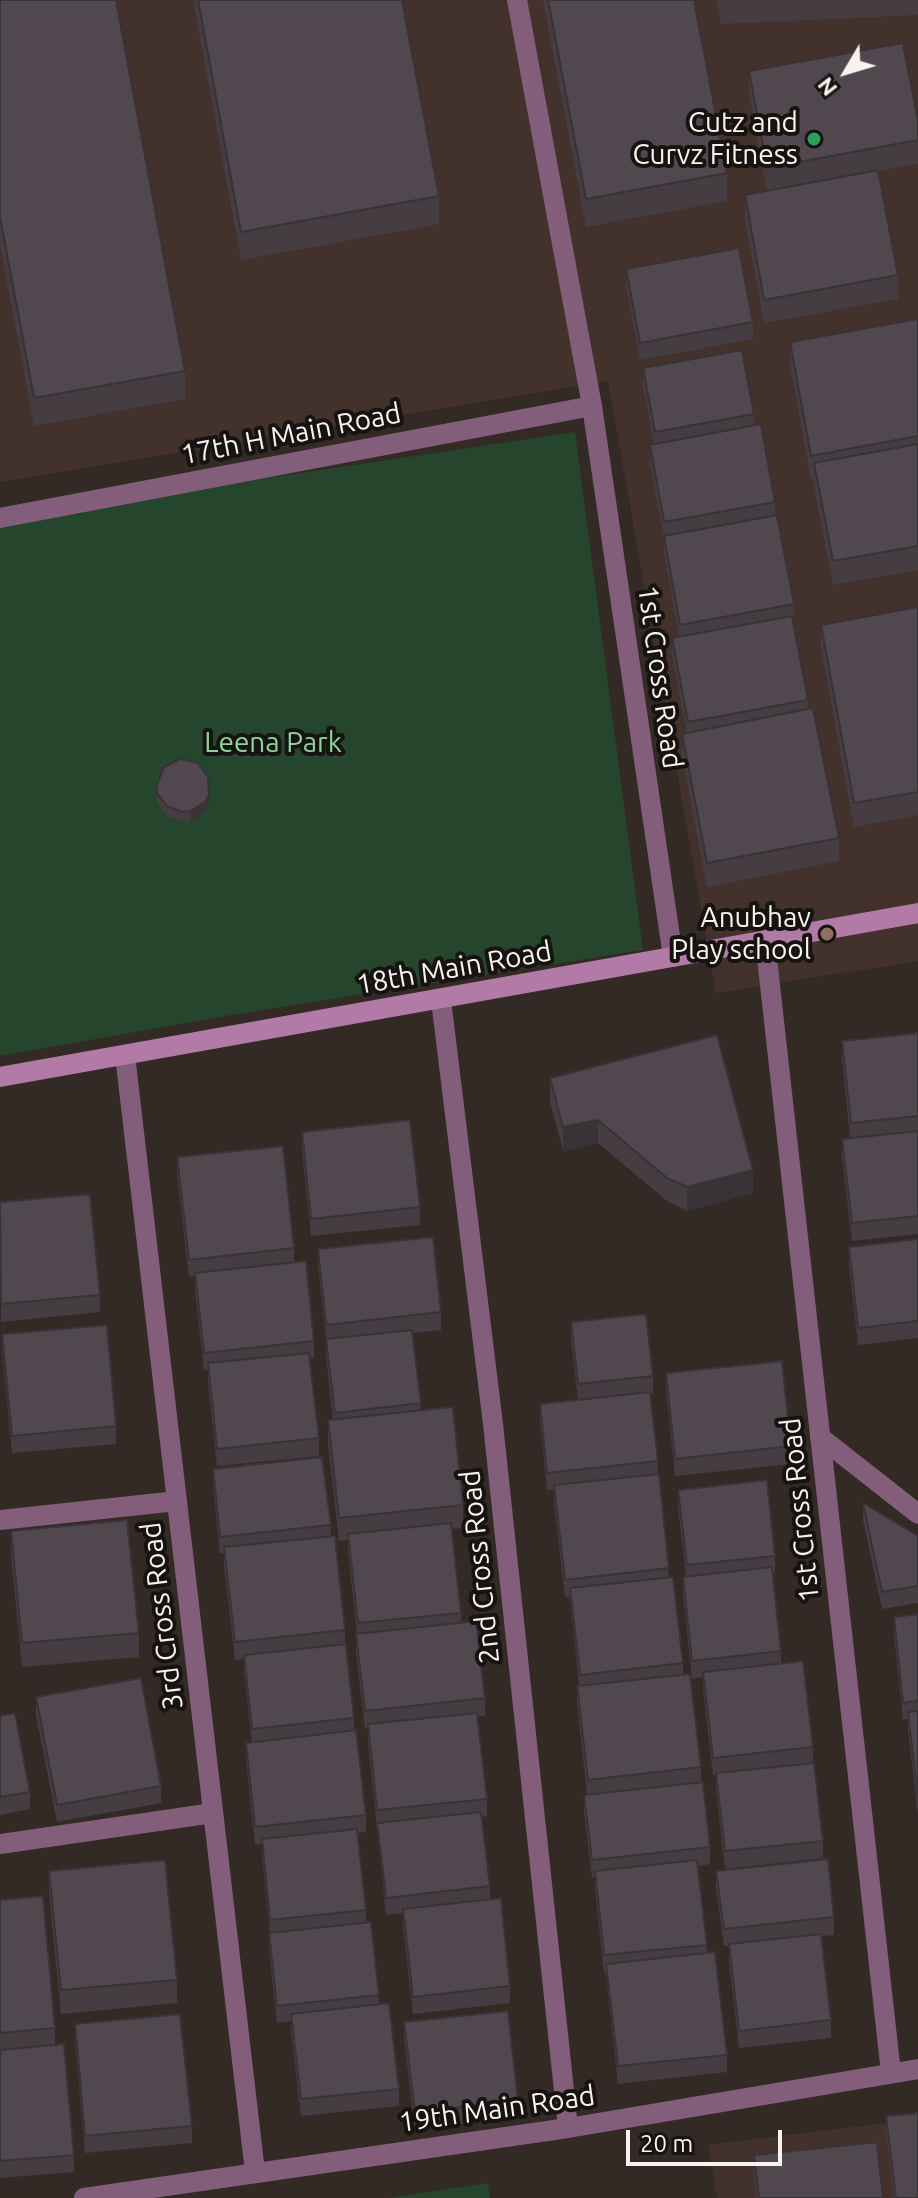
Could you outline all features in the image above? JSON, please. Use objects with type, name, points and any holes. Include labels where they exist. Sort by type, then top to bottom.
[{"type":"street","name":"1st Cross Road","points":[[517,0],[592,406],[673,957]]},
{"type":"street","name":"17th H Main Road","points":[[0,518],[592,406]]},
{"type":"street","name":"18th Main Road","points":[[0,1077],[918,913]]},
{"type":"street","name":"1st Cross Road","points":[[765,940],[891,2073]]},
{"type":"street","name":"2nd Cross Road","points":[[441,1000],[495,1440],[568,2128]]},
{"type":"street","name":"3rd Cross Road","points":[[125,1055],[255,2172]]},
{"type":"street","points":[[820,1437],[918,1514]]},
{"type":"street","points":[[0,1520],[177,1501]]},
{"type":"street","points":[[0,1844],[213,1813]]},
{"type":"street","name":"19th Main Road","points":[[84,2198],[568,2128],[918,2069]]},
{"type":"shaded area","points":[[0,0],[918,0],[918,961],[716,993],[608,381],[0,482]]},
{"type":"shaded area","points":[[918,2119],[918,2198],[717,2198],[708,2145]]},
{"type":"green space","name":"Leena Park","points":[[575,432],[643,950],[231,1015],[0,1056],[0,518]]},
{"type":"green space","points":[[488,2183],[490,2198],[388,2198]]},
{"type":"building","points":[[0,0],[116,0],[185,371],[34,398],[0,217]]},
{"type":"building","points":[[198,0],[402,0],[439,196],[241,232]]},
{"type":"building","points":[[548,0],[694,0],[727,173],[586,199]]},
{"type":"building","points":[[903,43],[918,121],[918,140],[767,168],[749,71]]},
{"type":"building","points":[[878,170],[898,275],[764,300],[745,195]]},
{"type":"building","points":[[739,248],[753,322],[640,343],[626,269]]},
{"type":"building","points":[[918,319],[918,436],[811,456],[790,342]]},
{"type":"building","points":[[742,350],[754,414],[655,432],[643,368]]},
{"type":"building","points":[[761,424],[775,502],[664,522],[650,445]]},
{"type":"building","points":[[918,444],[918,546],[833,561],[814,463]]},
{"type":"building","points":[[777,515],[794,604],[680,625],[664,536]]},
{"type":"building","points":[[918,607],[918,792],[854,803],[821,625]]},
{"type":"building","points":[[792,616],[808,700],[688,722],[672,638]]},
{"type":"building","points":[[813,708],[839,838],[707,863],[682,734]]},
{"type":"building","points":[[180,759],[198,763],[208,777],[209,795],[205,802],[191,811],[183,812],[167,806],[157,793],[164,767]]},
{"type":"building","points":[[918,1033],[918,1116],[851,1123],[842,1041]]},
{"type":"building","points":[[717,1035],[753,1170],[687,1187],[667,1178],[598,1120],[563,1127],[550,1078]]},
{"type":"building","points":[[410,1120],[420,1207],[311,1219],[302,1132]]},
{"type":"building","points":[[918,1131],[918,1216],[852,1223],[842,1139]]},
{"type":"building","points":[[283,1146],[294,1248],[189,1260],[177,1157]]},
{"type":"building","points":[[90,1194],[100,1295],[1,1304],[0,1202]]},
{"type":"building","points":[[433,1237],[441,1312],[326,1325],[318,1249]]},
{"type":"building","points":[[918,1239],[918,1321],[858,1328],[849,1247]]},
{"type":"building","points":[[306,1261],[314,1341],[204,1353],[195,1273]]},
{"type":"building","points":[[646,1314],[653,1376],[578,1384],[571,1322]]},
{"type":"building","points":[[107,1325],[116,1426],[12,1436],[2,1334]]},
{"type":"building","points":[[412,1330],[421,1403],[335,1413],[326,1339]]},
{"type":"building","points":[[309,1353],[319,1438],[217,1449],[208,1363]]},
{"type":"building","points":[[782,1361],[791,1446],[675,1459],[666,1373]]},
{"type":"building","points":[[650,1392],[658,1461],[547,1473],[540,1404]]},
{"type":"building","points":[[453,1407],[463,1505],[339,1518],[328,1420]]},
{"type":"building","points":[[322,1457],[331,1525],[220,1537],[213,1469]]},
{"type":"building","points":[[659,1474],[669,1568],[565,1580],[554,1485]]},
{"type":"building","points":[[767,1480],[775,1556],[687,1565],[678,1490]]},
{"type":"building","points":[[863,1503],[918,1536],[918,1586],[882,1592]]},
{"type":"building","points":[[127,1520],[139,1633],[22,1643],[11,1531]]},
{"type":"building","points":[[451,1523],[461,1613],[358,1623],[348,1534]]},
{"type":"building","points":[[335,1536],[345,1630],[235,1642],[224,1547]]},
{"type":"building","points":[[772,1567],[781,1651],[692,1661],[683,1577]]},
{"type":"building","points":[[673,1577],[683,1663],[580,1675],[570,1588]]},
{"type":"building","points":[[918,1614],[918,1701],[903,1703],[894,1617]]},
{"type":"building","points":[[476,1621],[485,1698],[365,1711],[356,1634]]},
{"type":"building","points":[[346,1644],[354,1718],[252,1729],[244,1655]]},
{"type":"building","points":[[803,1661],[813,1747],[713,1758],[703,1672]]},
{"type":"building","points":[[690,1674],[701,1767],[588,1780],[577,1686]]},
{"type":"building","points":[[141,1678],[161,1786],[57,1805],[36,1697]]},
{"type":"building","points":[[918,1711],[918,1798],[908,1712]]},
{"type":"building","points":[[15,1713],[30,1792],[0,1797],[0,1716]]},
{"type":"building","points":[[477,1713],[487,1799],[377,1810],[368,1724]]},
{"type":"building","points":[[356,1730],[366,1815],[255,1827],[246,1743]]},
{"type":"building","points":[[814,1763],[823,1841],[725,1851],[716,1773]]},
{"type":"building","points":[[703,1782],[710,1847],[592,1860],[584,1795]]},
{"type":"building","points":[[481,1812],[490,1886],[386,1898],[377,1823]]},
{"type":"building","points":[[357,1829],[366,1910],[270,1920],[262,1839]]},
{"type":"building","points":[[828,1859],[834,1917],[724,1929],[716,1871]]},
{"type":"building","points":[[165,1860],[177,1980],[61,1990],[49,1871]]},
{"type":"building","points":[[697,1860],[707,1945],[604,1955],[595,1871]]},
{"type":"building","points":[[43,1896],[55,2028],[0,2033],[0,1900]]},
{"type":"building","points":[[501,1898],[510,1986],[413,1997],[403,1909]]},
{"type":"building","points":[[371,1922],[379,1995],[277,2006],[269,1933]]},
{"type":"building","points":[[821,1934],[831,2020],[739,2031],[729,1944]]},
{"type":"building","points":[[715,1952],[727,2055],[618,2066],[606,1964]]},
{"type":"building","points":[[389,2003],[399,2089],[301,2099],[291,2014]]},
{"type":"building","points":[[508,2011],[518,2101],[415,2112],[404,2022]]},
{"type":"building","points":[[180,2014],[192,2126],[85,2136],[75,2024]]},
{"type":"building","points":[[64,2044],[74,2155],[0,2161],[0,2050]]},
{"type":"building","points":[[918,2113],[918,2198],[896,2198],[886,2116]]},
{"type":"building","points":[[877,2142],[883,2198],[759,2198],[754,2155]]},
{"type":"place","name":"Cutz and Curvz Fitness","points":[[814,139]]},
{"type":"place","name":"Anubhav Play school","points":[[827,934]]}]
